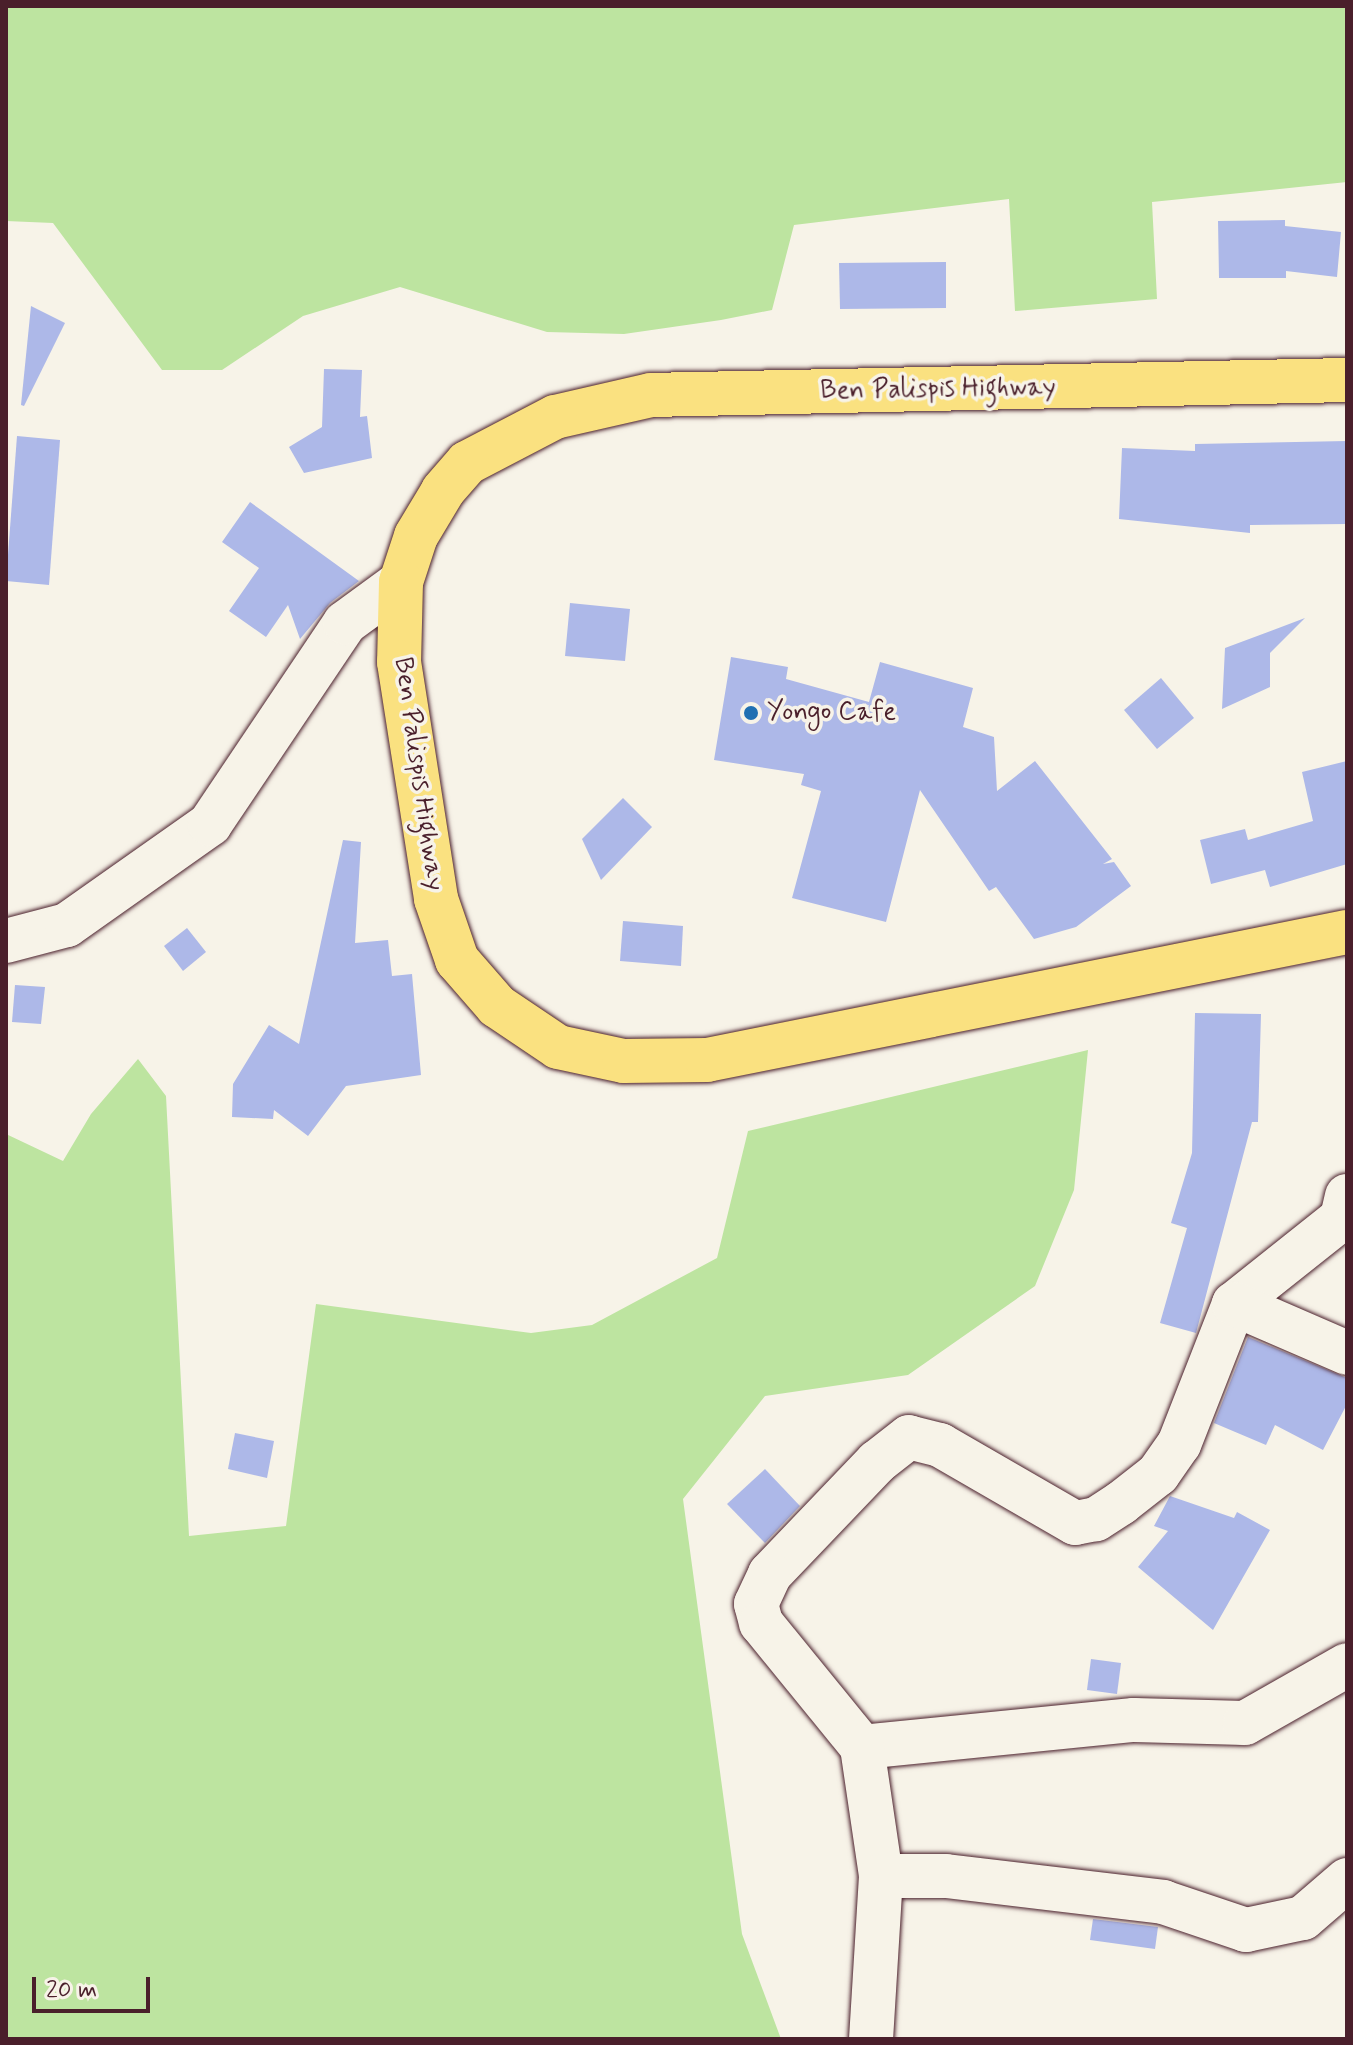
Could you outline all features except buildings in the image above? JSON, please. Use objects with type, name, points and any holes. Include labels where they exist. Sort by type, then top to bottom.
[{"type":"main road","name":"Ben Palispis Highway","points":[[1347,380],[651,395],[555,417],[467,463],[416,536],[401,582],[399,662],[436,899],[457,960],[497,1006],[558,1047],[624,1061],[707,1060],[1347,932]]},
{"type":"street","points":[[6,941],[67,925],[210,824],[345,623],[401,582]]},
{"type":"street","points":[[871,2039],[881,1876],[862,1747],[761,1623],[756,1604],[770,1574],[877,1462],[909,1437],[940,1445],[1075,1523],[1096,1519],[1158,1474],[1179,1444],[1234,1304],[1342,1218],[1347,1196]]},
{"type":"street","points":[[1234,1304],[1347,1353]]},
{"type":"street","points":[[862,1747],[1134,1720],[1245,1723],[1347,1665]]},
{"type":"street","points":[[881,1876],[946,1876],[1163,1902],[1246,1930],[1303,1918],[1347,1880]]},
{"type":"green space","points":[[6,6],[1347,6],[1347,182],[1152,202],[1157,299],[1015,311],[1009,199],[794,225],[772,310],[624,334],[547,332],[400,287],[303,316],[222,370],[162,370],[53,223],[6,221]]},
{"type":"green space","points":[[1088,1050],[1074,1190],[1035,1286],[908,1375],[765,1396],[683,1499],[742,1934],[781,2039],[6,2039],[6,1134],[63,1161],[91,1114],[138,1059],[166,1096],[189,1536],[286,1526],[316,1304],[531,1333],[592,1325],[717,1258],[748,1131]]},
{"type":"place","name":"Yongo Cafe","points":[[751,713]]}]
